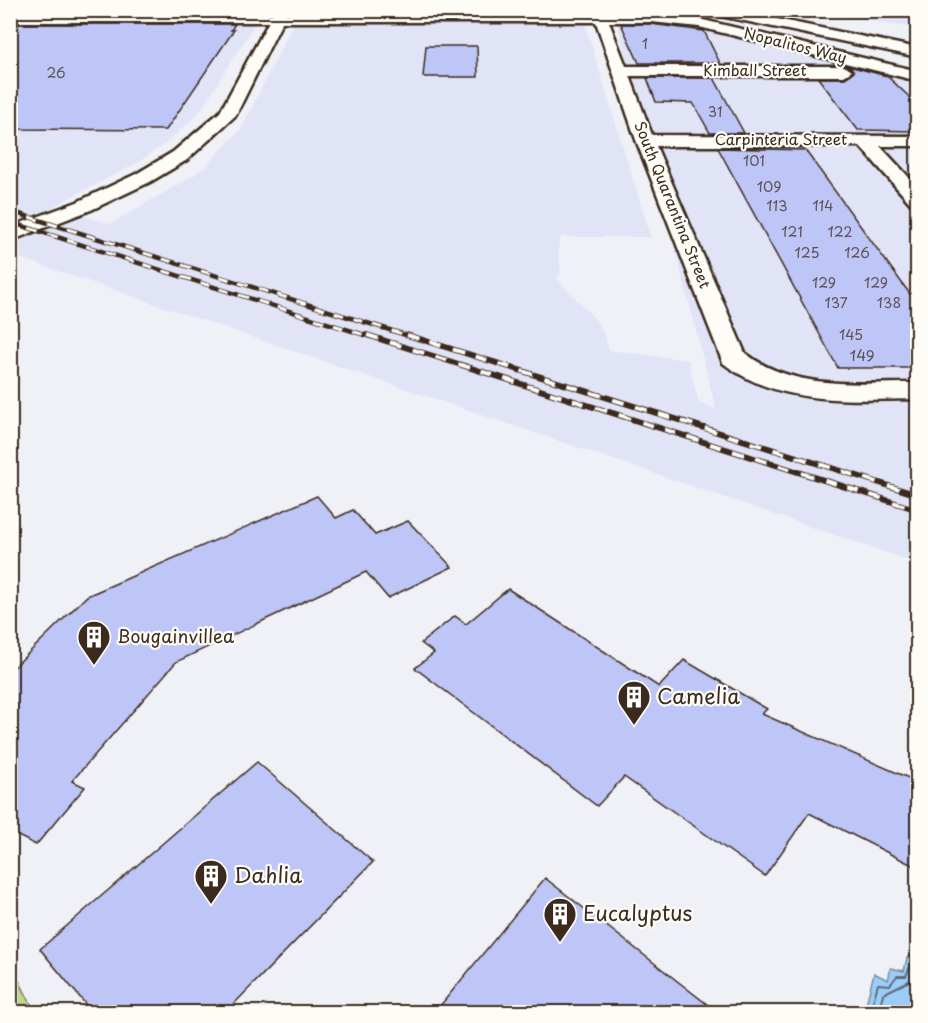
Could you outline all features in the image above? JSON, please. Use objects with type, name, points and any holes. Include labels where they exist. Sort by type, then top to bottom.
[{"type":"main road","points":[[711,10],[881,46],[917,46]]},
{"type":"main road","points":[[765,10],[917,46]]},
{"type":"main road","points":[[10,235],[94,202],[144,178],[180,156],[226,115],[280,14]]},
{"type":"main road","name":"Nopalitos Way","points":[[10,18],[280,14],[599,14],[699,23],[918,76]]},
{"type":"main road","name":"South Quarantina Street","points":[[599,14],[645,140],[729,349],[741,364],[763,378],[792,387],[918,391]]},
{"type":"main road","name":"Kimball Street","points":[[620,71],[890,69]]},
{"type":"main road","name":"Carpinteria Street","points":[[645,140],[918,141]]},
{"type":"main road","points":[[864,140],[918,200]]},
{"type":"main road","points":[[49,241],[124,204],[171,171],[180,156]]},
{"type":"shaded area","points":[[579,10],[575,13],[301,11]]},
{"type":"shaded area","points":[[11,11],[263,11],[203,107],[190,122],[139,162],[54,206],[110,224],[191,177],[206,166],[241,129],[293,24],[576,22],[585,24],[651,237],[561,237],[558,247],[561,273],[557,279],[596,320],[605,336],[609,350],[688,360],[699,403],[716,409],[617,22],[684,25],[917,67],[917,563],[11,255]]},
{"type":"shaded area","points":[[816,11],[917,11],[917,29]]},
{"type":"green space","points":[[11,965],[35,1012],[11,1012]]},
{"type":"water","points":[[917,953],[917,1012],[864,1012],[874,973],[888,980],[891,968],[904,971],[907,958]]},
{"type":"building","points":[[10,10],[245,10],[244,12]]},
{"type":"building","points":[[10,24],[235,24],[231,30],[234,30],[166,130],[10,129]]},
{"type":"building","points":[[621,24],[651,24],[704,31],[720,63],[639,63]]},
{"type":"building","points":[[426,46],[477,46],[478,77],[423,77]]},
{"type":"building","points":[[849,66],[887,76],[918,105],[918,131],[858,130],[818,78],[845,78],[854,72]]},
{"type":"building","points":[[647,78],[714,78],[744,133],[710,133],[693,103],[656,102]]},
{"type":"building","points":[[718,148],[805,150],[918,305],[918,368],[838,368]]},
{"type":"building","name":"Bougainvillea","points":[[317,496],[336,518],[353,510],[375,535],[408,521],[452,567],[388,598],[366,572],[176,662],[72,781],[85,787],[36,845],[10,832],[10,671],[87,596]]},
{"type":"building","name":"Camelia","points":[[508,589],[659,687],[684,660],[767,709],[762,714],[918,782],[918,868],[809,813],[765,876],[624,777],[597,806],[415,668],[434,653],[421,643],[455,616],[466,624]]},
{"type":"building","name":"Dahlia","points":[[257,762],[373,862],[226,1012],[92,1012],[40,949]]},
{"type":"building","name":"Eucalyptus","points":[[545,878],[717,1012],[435,1012]]},
{"type":"railway","points":[[10,211],[412,337]]},
{"type":"railway","points":[[10,222],[371,337]]},
{"type":"railway","points":[[367,335],[918,510]]},
{"type":"railway","points":[[407,335],[918,495]]},
{"type":"place","name":"Bougainvillea","points":[[94,666]]},
{"type":"place","name":"Camelia","points":[[634,726]]},
{"type":"place","name":"Dahlia","points":[[211,905]]},
{"type":"place","name":"Eucalyptus","points":[[560,943]]}]
